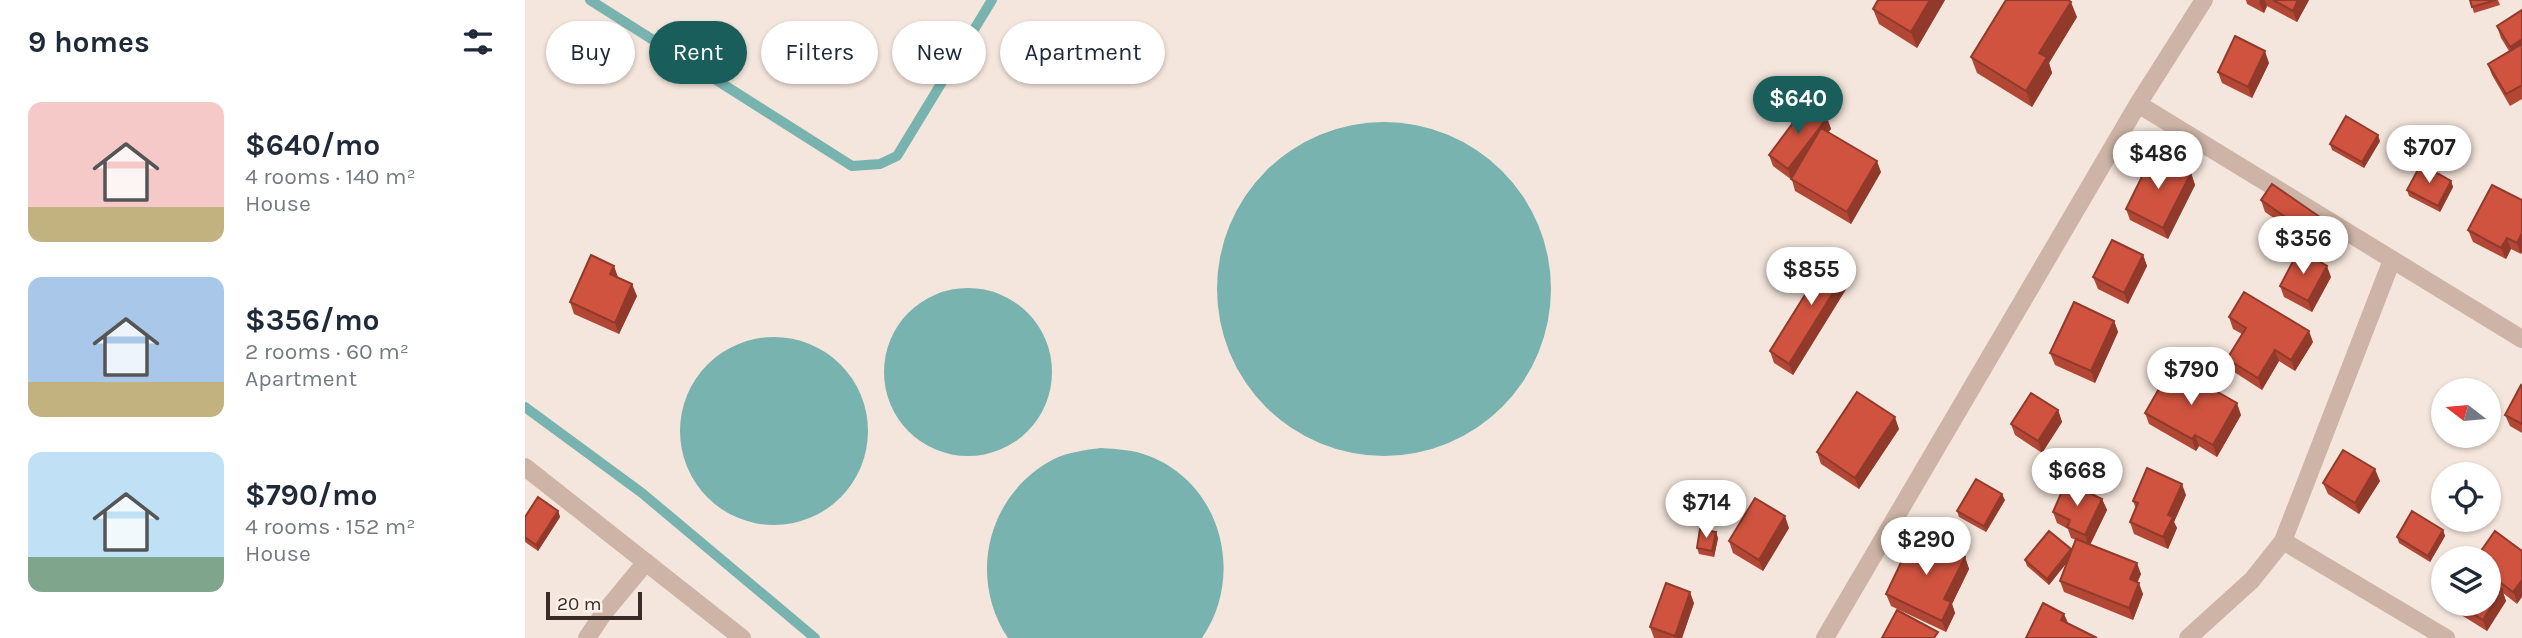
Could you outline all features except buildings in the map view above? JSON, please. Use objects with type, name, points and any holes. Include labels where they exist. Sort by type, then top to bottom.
[{"type":"street","points":[[1825,638],[2138,104],[2204,0]]},
{"type":"street","points":[[2138,104],[2522,339]]},
{"type":"street","points":[[2188,638],[2252,579],[2283,541],[2392,260]]},
{"type":"street","points":[[525,467],[742,638]]},
{"type":"street","points":[[2283,541],[2447,638]]},
{"type":"street","points":[[587,638],[646,562]]},
{"type":"water","points":[[1384,122],[1417,125],[1448,134],[1477,150],[1502,171],[1523,196],[1539,225],[1548,256],[1551,289],[1548,322],[1539,353],[1523,382],[1502,407],[1477,428],[1448,444],[1417,453],[1384,456],[1351,453],[1320,444],[1291,428],[1266,407],[1245,382],[1229,353],[1220,322],[1217,289],[1220,256],[1229,225],[1245,196],[1266,171],[1291,150],[1320,134],[1351,125]]},
{"type":"water","points":[[968,288],[1000,295],[1027,313],[1045,340],[1052,372],[1045,404],[1027,431],[1000,449],[968,456],[936,449],[909,431],[891,404],[884,372],[891,340],[909,313],[936,295]]},
{"type":"water","points":[[774,337],[810,344],[841,364],[861,395],[868,431],[861,467],[841,498],[810,518],[774,525],[738,518],[707,498],[687,467],[680,431],[687,395],[707,364],[738,344]]},
{"type":"water","points":[[1101,448],[1143,454],[1174,469],[1194,488],[1209,510],[1219,534],[1223,561],[1222,587],[1215,614],[1202,638],[1008,638],[995,614],[987,564],[991,538],[1000,514],[1013,493],[1031,474],[1054,459]]},
{"type":"waterway","points":[[590,0],[852,166],[880,164],[897,156],[992,0]]},
{"type":"waterway","points":[[525,407],[642,493],[815,638]]}]
